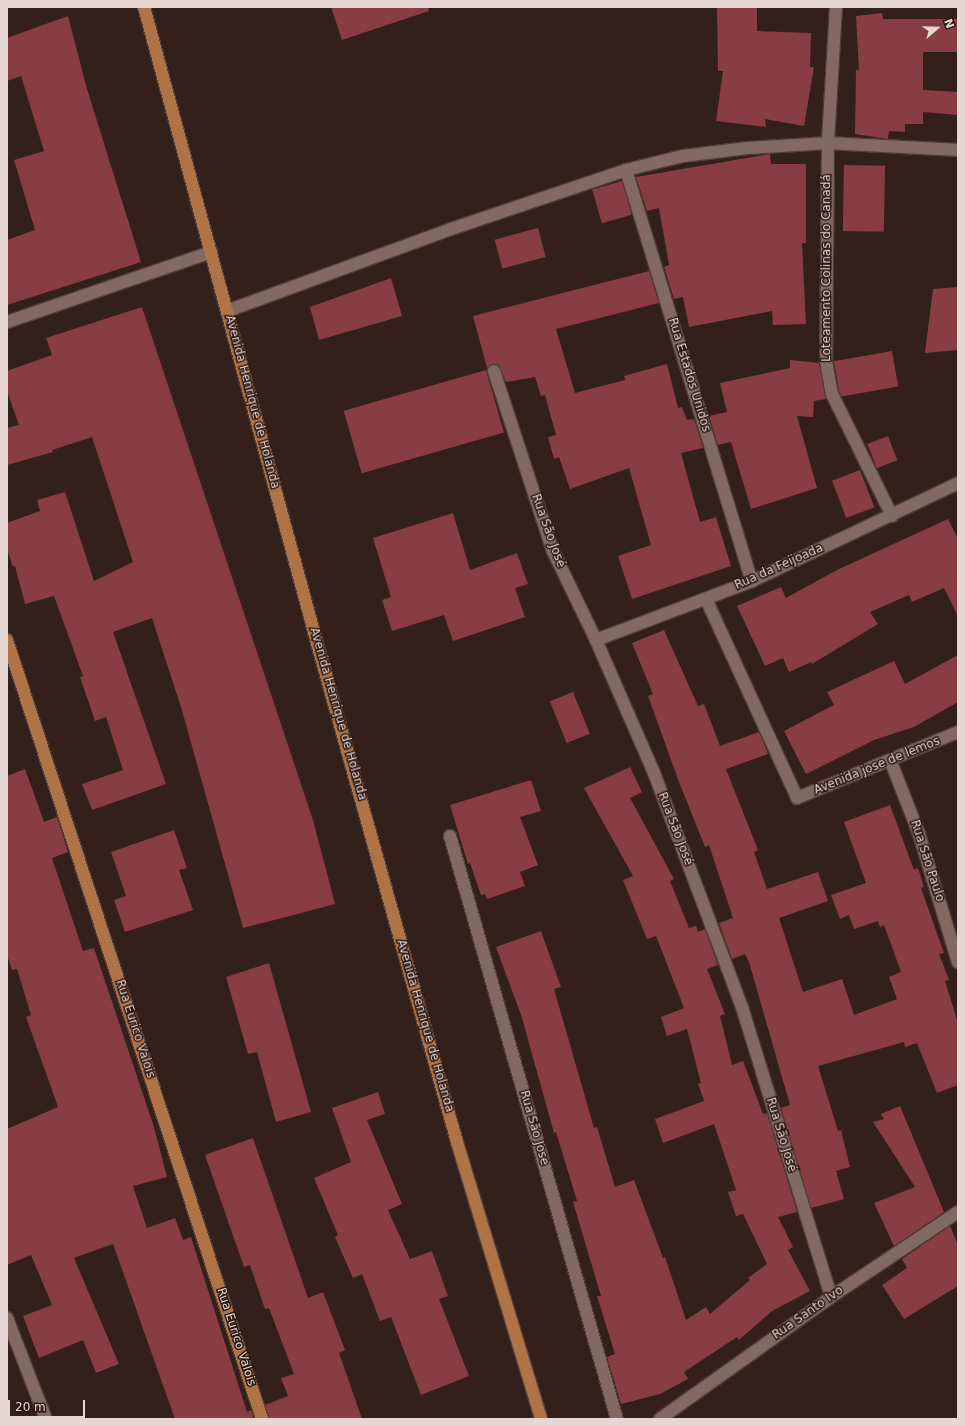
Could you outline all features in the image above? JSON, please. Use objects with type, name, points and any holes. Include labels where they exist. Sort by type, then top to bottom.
[{"type":"main road","name":"Avenida Henrique de Holanda","points":[[144,7],[317,642],[457,1142],[541,1419]]},
{"type":"main road","name":"Rua Eurico Valois","points":[[7,640],[262,1419]]},
{"type":"street","name":"Loteamento Colinas do Canadá","points":[[836,7],[828,143],[826,361],[832,394],[892,516]]},
{"type":"street","points":[[227,311],[451,229],[626,170],[683,156],[748,148],[828,143],[958,150]]},
{"type":"street","name":"Rua Estados Unidos","points":[[626,170],[752,580]]},
{"type":"street","points":[[7,322],[211,252]]},
{"type":"street","name":"Rua São José","points":[[494,371],[553,551],[596,640],[654,773],[742,1006],[830,1296]]},
{"type":"street","name":"Rua da Feijoada","points":[[596,640],[706,599],[752,580],[892,516],[958,483]]},
{"type":"street","name":"Avenida jose de lemos","points":[[706,599],[797,798],[891,762],[958,732]]},
{"type":"street","name":"Rua São Paulo","points":[[891,762],[919,834],[958,962]]},
{"type":"street","name":"Rua São Jose","points":[[450,836],[618,1419]]},
{"type":"street","name":"Rua Santo Ivo","points":[[660,1419],[830,1296],[958,1212]]},
{"type":"street","points":[[7,1318],[46,1419]]},
{"type":"building","points":[[331,7],[428,7],[429,11],[342,40]]},
{"type":"building","points":[[717,7],[757,7],[757,31],[811,33],[810,67],[814,67],[804,126],[765,119],[766,127],[716,121],[723,71],[718,71]]},
{"type":"building","points":[[882,13],[883,19],[958,19],[958,52],[923,52],[923,90],[958,92],[958,115],[923,112],[923,124],[905,124],[905,132],[889,131],[888,139],[855,134],[856,70],[859,70],[856,16]]},
{"type":"building","points":[[68,16],[87,89],[141,262],[7,305],[7,240],[35,230],[14,160],[44,151],[21,76],[7,81],[7,38]]},
{"type":"building","points":[[770,154],[771,164],[806,164],[806,243],[802,243],[806,324],[773,325],[772,311],[689,327],[683,297],[674,299],[664,267],[669,265],[659,208],[647,211],[636,177]]},
{"type":"building","points":[[844,165],[885,166],[884,232],[843,231]]},
{"type":"building","points":[[622,181],[632,215],[602,223],[592,190]]},
{"type":"building","points":[[538,228],[546,257],[502,269],[495,240]]},
{"type":"building","points":[[649,271],[659,303],[556,329],[575,393],[625,380],[624,376],[667,364],[678,408],[682,407],[687,420],[694,419],[703,448],[681,453],[700,522],[716,517],[731,566],[632,599],[618,556],[651,545],[629,468],[570,489],[559,457],[554,459],[548,437],[556,435],[545,395],[541,396],[535,377],[506,382],[499,365],[492,364],[487,368],[473,316]]},
{"type":"building","points":[[391,278],[402,316],[319,340],[310,307]]},
{"type":"building","points":[[958,287],[958,350],[925,353],[933,289]]},
{"type":"building","points":[[142,307],[313,820],[335,904],[243,928],[181,707],[152,618],[113,632],[166,784],[92,810],[82,784],[123,770],[106,717],[95,721],[80,677],[83,676],[54,596],[25,604],[15,566],[13,567],[7,549],[7,523],[40,511],[37,500],[65,492],[94,581],[133,562],[92,437],[52,450],[53,452],[7,465],[7,428],[19,425],[7,391],[7,371],[52,355],[46,338]]},
{"type":"building","points":[[892,351],[898,386],[840,397],[834,361]]},
{"type":"building","points":[[790,360],[819,363],[826,399],[814,401],[813,417],[797,416],[817,488],[751,509],[731,442],[718,445],[709,416],[727,412],[720,383],[790,368]]},
{"type":"building","points":[[486,370],[504,432],[362,473],[344,411]]},
{"type":"building","points":[[888,436],[897,460],[877,468],[867,444]]},
{"type":"building","points":[[860,470],[874,507],[846,518],[832,481]]},
{"type":"building","points":[[453,513],[470,570],[517,553],[528,584],[515,588],[525,617],[453,641],[444,615],[392,631],[382,600],[391,597],[373,538]]},
{"type":"building","points":[[948,519],[958,539],[958,616],[944,588],[912,602],[909,595],[870,612],[878,624],[812,664],[811,662],[789,672],[783,658],[765,666],[737,606],[781,587],[786,598],[837,570]]},
{"type":"building","points":[[664,630],[698,706],[704,704],[720,746],[759,732],[767,751],[768,754],[726,769],[758,850],[754,852],[767,889],[818,872],[828,901],[779,918],[803,992],[842,979],[854,1015],[897,999],[889,977],[901,972],[884,925],[880,927],[878,921],[854,929],[849,915],[840,919],[831,895],[866,883],[844,822],[890,805],[914,870],[918,868],[924,887],[921,888],[944,953],[939,954],[949,980],[945,981],[958,1023],[958,1085],[937,1093],[917,1043],[905,1047],[904,1042],[818,1066],[838,1131],[841,1130],[850,1167],[836,1171],[844,1199],[811,1208],[781,1108],[790,1105],[749,962],[745,954],[732,959],[719,923],[733,918],[709,845],[705,847],[679,782],[648,696],[653,694],[632,643]]},
{"type":"building","points":[[958,655],[958,702],[914,727],[874,740],[806,774],[784,731],[834,705],[827,692],[894,661],[905,684]]},
{"type":"building","points":[[573,692],[590,734],[567,743],[550,701]]},
{"type":"building","points":[[630,767],[642,792],[630,798],[674,879],[670,881],[689,928],[696,926],[698,932],[705,929],[718,965],[707,969],[725,1014],[720,1016],[732,1065],[743,1061],[763,1114],[767,1113],[797,1212],[778,1217],[793,1247],[788,1250],[810,1291],[772,1311],[739,1340],[737,1337],[684,1372],[688,1379],[660,1394],[621,1404],[607,1357],[615,1354],[597,1296],[601,1296],[573,1202],[577,1201],[556,1132],[554,1133],[522,1018],[496,947],[541,931],[561,987],[554,989],[594,1128],[597,1127],[615,1187],[634,1180],[663,1258],[665,1257],[686,1320],[706,1307],[710,1314],[750,1280],[748,1278],[767,1264],[743,1214],[736,1216],[728,1192],[736,1190],[714,1124],[663,1143],[655,1119],[704,1101],[698,1084],[701,1083],[687,1029],[667,1036],[661,1017],[684,1008],[656,936],[647,939],[623,880],[633,876],[584,788]]},
{"type":"building","points":[[25,769],[44,822],[57,817],[68,852],[52,858],[83,951],[94,948],[154,1127],[167,1177],[133,1186],[147,1228],[175,1218],[183,1240],[191,1237],[247,1412],[251,1410],[254,1419],[175,1419],[113,1244],[74,1258],[119,1364],[96,1373],[83,1340],[39,1358],[23,1316],[52,1305],[31,1255],[7,1265],[7,1129],[58,1107],[26,1017],[31,1015],[17,969],[12,970],[7,955],[7,776]]},
{"type":"building","points":[[531,780],[541,811],[520,817],[538,865],[520,872],[525,886],[487,899],[485,894],[481,895],[470,863],[468,864],[450,805]]},
{"type":"building","points":[[174,830],[187,868],[179,870],[193,910],[125,932],[114,900],[126,896],[111,852]]},
{"type":"building","points":[[269,963],[311,1112],[276,1122],[257,1052],[248,1054],[226,977]]},
{"type":"building","points":[[378,1092],[385,1114],[367,1120],[402,1204],[388,1210],[410,1259],[432,1251],[448,1296],[439,1299],[469,1376],[421,1395],[391,1317],[380,1321],[362,1274],[353,1278],[335,1237],[338,1235],[314,1178],[351,1162],[332,1108]]},
{"type":"building","points":[[900,1106],[944,1212],[894,1246],[874,1203],[915,1187],[873,1122],[884,1119],[881,1114]]},
{"type":"building","points":[[253,1138],[308,1298],[323,1292],[345,1350],[339,1353],[362,1419],[269,1419],[265,1405],[288,1396],[281,1378],[294,1374],[269,1308],[265,1309],[250,1265],[244,1267],[205,1155]]},
{"type":"building","points":[[950,1226],[958,1245],[958,1286],[904,1319],[882,1285],[907,1268],[902,1259]]}]
